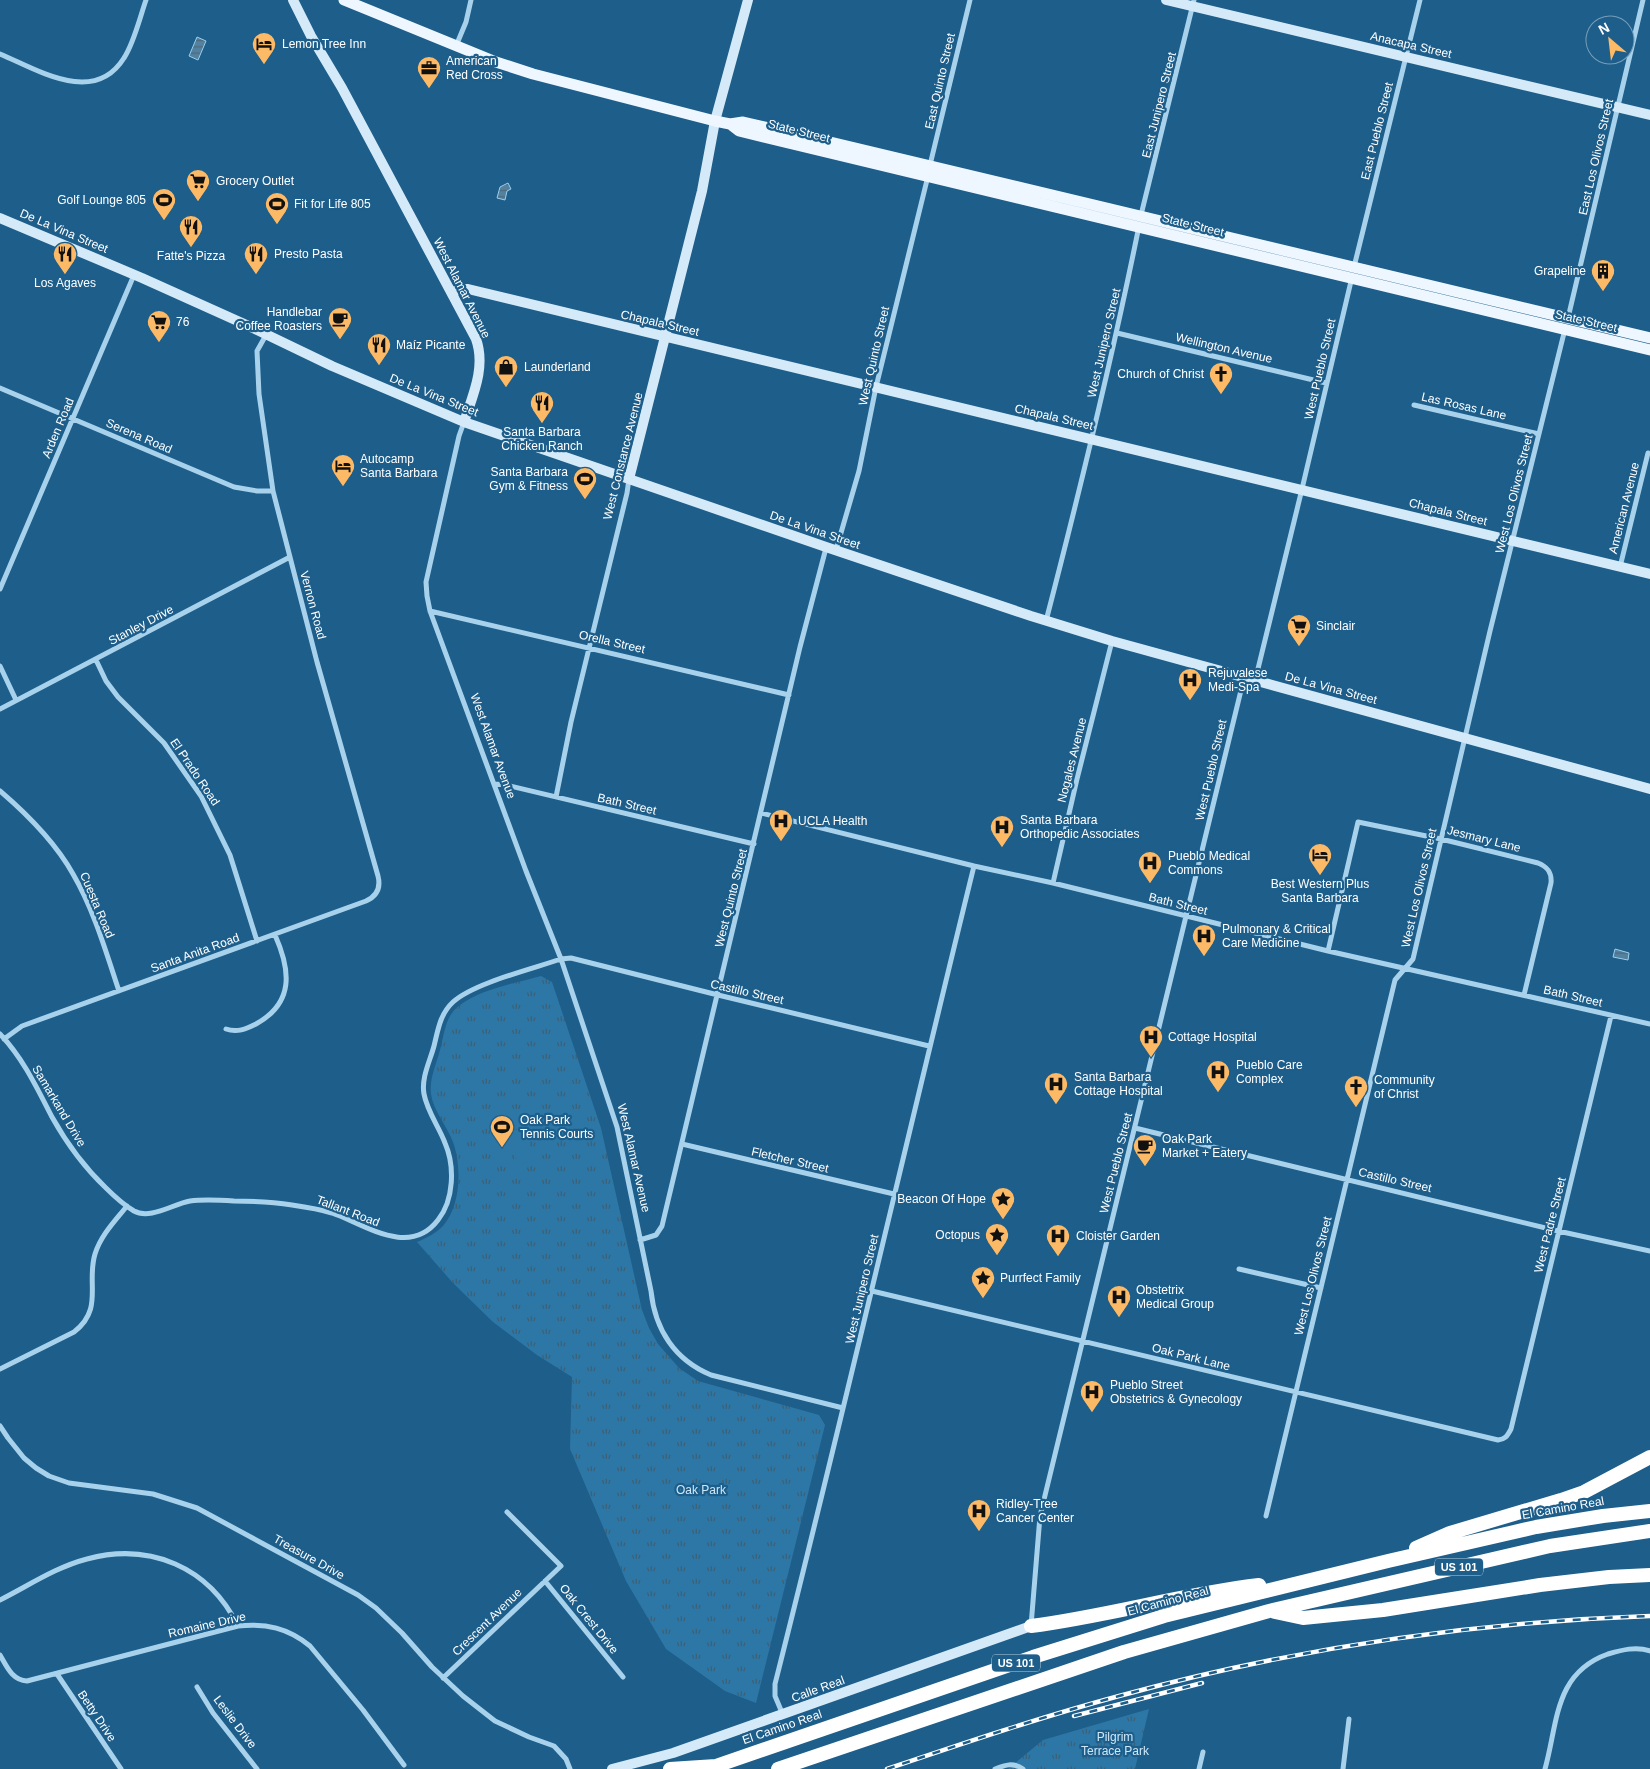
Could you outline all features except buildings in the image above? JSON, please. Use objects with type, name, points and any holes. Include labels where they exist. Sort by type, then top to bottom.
[{"type":"highway","points":[[1388,1561],[1450,1533],[1584,1492],[1650,1457]]},
{"type":"highway","name":"El Camino Real","points":[[670,1769],[712,1767],[1110,1632],[1164,1616],[1536,1527],[1603,1516],[1650,1511]]},
{"type":"highway","name":"US 101","points":[[778,1769],[1107,1657],[1269,1611],[1550,1546],[1650,1531]]},
{"type":"highway","points":[[1269,1611],[1303,1618],[1383,1610],[1540,1585],[1650,1575]]},
{"type":"highway","points":[[1031,1626],[1067,1621],[1228,1588],[1319,1578]]},
{"type":"main road","name":"State Street","points":[[344,0],[496,62],[568,85],[715,121],[730,124],[743,122],[929,172],[1354,266],[1650,338]]},
{"type":"main road","name":"State Street","points":[[1140,220],[1351,279],[1650,350]]},
{"type":"street","points":[[0,54],[63,80],[80,83],[101,78],[119,65],[126,56],[146,0]]},
{"type":"street","name":"West Alamar Avenue","points":[[293,0],[452,292],[476,339],[480,351],[477,382],[459,436],[426,582],[427,596],[430,611],[561,959],[617,1128],[651,1291],[652,1307],[657,1321],[671,1346],[686,1362],[698,1370],[711,1375],[843,1408]]},
{"type":"street","points":[[456,46],[466,22],[471,0]]},
{"type":"street","name":"West Constance Avenue","points":[[556,797],[629,479],[702,191],[715,121],[748,0]]},
{"type":"street","name":"East Quinto Street","points":[[929,172],[970,0]]},
{"type":"street","name":"Anacapa Street","points":[[1166,0],[1194,3],[1650,115]]},
{"type":"street","name":"East Pueblo Street","points":[[1354,266],[1420,0]]},
{"type":"street","name":"East Los Olivos Street","points":[[1568,318],[1643,0]]},
{"type":"street","name":"East Junipero Street","points":[[1140,220],[1194,3]]},
{"type":"street","name":"West Quinto Street","points":[[640,1240],[656,1235],[660,1231],[789,695],[831,549],[860,471],[876,387],[929,172]]},
{"type":"street","name":"De La Vina Street","points":[[0,218],[134,275],[308,355],[464,422],[831,549],[1046,621],[1112,641],[1650,788]]},
{"type":"street","name":"West Junipero Street","points":[[1046,621],[1117,333],[1140,220]]},
{"type":"street","name":"West Pueblo Street","points":[[1255,680],[1354,266]]},
{"type":"street","name":"Arden Road","points":[[0,590],[134,275]]},
{"type":"street","name":"Chapala Street","points":[[452,292],[468,289],[1650,574]]},
{"type":"street","name":"West Los Olivos Street","points":[[1266,1516],[1395,980],[1413,959],[1568,318]]},
{"type":"street","name":"Wellington Avenue","points":[[1117,333],[1326,383]]},
{"type":"street","name":"Vernon Road","points":[[266,335],[257,351],[259,394],[273,490],[317,662],[378,876]]},
{"type":"street","name":"Serena Road","points":[[0,388],[234,487],[257,492],[273,490]]},
{"type":"street","name":"Las Rosas Lane","points":[[1414,405],[1539,434]]},
{"type":"street","name":"American Avenue","points":[[1620,568],[1648,453]]},
{"type":"street","name":"Stanley Drive","points":[[0,709],[290,557]]},
{"type":"street","name":"Orella Street","points":[[430,611],[789,695]]},
{"type":"street","name":"Nogales Avenue","points":[[1053,883],[1112,641]]},
{"type":"street","name":"El Prado Road","points":[[96,660],[106,681],[118,697],[164,743],[201,796],[230,855],[257,941]]},
{"type":"street","points":[[0,666],[16,700]]},
{"type":"street","name":"West Pueblo Street","points":[[1031,1626],[1040,1516],[1244,678]]},
{"type":"street","name":"Bath Street","points":[[494,784],[506,785],[754,844]]},
{"type":"street","name":"Cuesta Road","points":[[0,791],[30,818],[49,839],[73,874],[87,903],[119,991]]},
{"type":"street","name":"Bath Street","points":[[761,813],[1328,951],[1650,1024]]},
{"type":"street","name":"Jesmary Lane","points":[[1328,951],[1358,822],[1441,839],[1538,863],[1543,865],[1550,873],[1551,884],[1524,995]]},
{"type":"street","name":"West Junipero Street","points":[[783,1715],[775,1696],[775,1684],[974,866]]},
{"type":"street","name":"Santa Anita Road","points":[[2,1036],[22,1026],[275,936],[372,898],[379,886],[378,876]]},
{"type":"street","points":[[226,1029],[231,1031],[244,1030],[265,1019],[278,1006],[284,996],[287,981],[286,964],[275,936]]},
{"type":"street","name":"Castillo Street","points":[[561,959],[571,958],[930,1046]]},
{"type":"street","name":"Tallant Road","points":[[127,1206],[143,1214],[190,1202],[208,1200],[287,1204],[330,1212],[390,1236],[405,1237],[421,1233],[430,1228],[441,1215],[450,1193],[451,1181],[446,1145],[426,1102],[423,1089],[438,1026],[443,1015],[453,1002],[474,989],[561,959]]},
{"type":"street","name":"West Padre Street","points":[[1506,1438],[1511,1429],[1611,1016]]},
{"type":"street","name":"Samarkand Drive","points":[[2,1036],[31,1076],[69,1145],[94,1176],[127,1206]]},
{"type":"street","name":"Castillo Street","points":[[1135,1128],[1650,1252]]},
{"type":"street","name":"Fletcher Street","points":[[682,1144],[894,1194]]},
{"type":"street","points":[[0,1369],[74,1332],[83,1324],[92,1307],[92,1262],[96,1251],[107,1231],[127,1206]]},
{"type":"street","points":[[1239,1269],[1321,1288]]},
{"type":"street","name":"Oak Park Lane","points":[[872,1290],[1498,1440],[1506,1438]]},
{"type":"street","name":"Treasure Drive","points":[[1,1429],[24,1458],[49,1476],[69,1483],[153,1494],[197,1508],[358,1595],[376,1608],[402,1633],[443,1678],[495,1721],[554,1746],[566,1759],[570,1769]]},
{"type":"street","name":"Oak Crest Drive","points":[[507,1512],[561,1566],[544,1581],[623,1677]]},
{"type":"street","points":[[0,1600],[70,1565],[102,1555],[133,1553],[164,1559],[195,1575],[210,1586],[222,1600],[238,1626]]},
{"type":"street","name":"Crescent Avenue","points":[[443,1678],[544,1581]]},
{"type":"street","name":"Romaine Drive","points":[[0,1655],[10,1672],[17,1679],[27,1681],[238,1626],[258,1625],[276,1627],[301,1639],[310,1646],[363,1710],[404,1765]]},
{"type":"street","name":"Calle Real","points":[[612,1769],[673,1753],[1031,1626]]},
{"type":"street","points":[[1545,1769],[1561,1699],[1575,1676],[1591,1662],[1616,1651],[1643,1648],[1650,1651]]},
{"type":"street","name":"Betty Drive","points":[[57,1674],[121,1769]]},
{"type":"street","name":"Leslie Drive","points":[[197,1687],[213,1713],[257,1769]]},
{"type":"street","points":[[1343,1769],[1349,1719]]},
{"type":"street","points":[[1199,1769],[1203,1752]]},
{"type":"street","points":[[995,1769],[1014,1765],[1023,1769]]},
{"type":"green space","name":"Oak Park","points":[[541,976],[552,982],[601,1128],[642,1310],[658,1344],[679,1368],[698,1381],[819,1415],[825,1425],[756,1703],[725,1691],[666,1649],[626,1581],[570,1449],[572,1377],[537,1355],[493,1322],[453,1283],[417,1242],[443,1226],[453,1208],[458,1186],[459,1174],[456,1152],[453,1142],[434,1106],[431,1094],[432,1075],[449,1018],[455,1009],[468,999],[499,987]]},
{"type":"green space","name":"Oak Park Tennis Courts","points":[[528,1129],[532,1162],[516,1164],[513,1130]]},
{"type":"green space","name":"Oak Park Tennis Courts","points":[[508,1130],[512,1164],[496,1165],[493,1132]]},
{"type":"green space","name":"Pilgrim Terrace Park","points":[[1149,1709],[1135,1769],[1008,1769],[1043,1740]]},
{"type":"shaded area","points":[[197,37],[206,41],[198,60],[189,56]]},
{"type":"shaded area","points":[[508,183],[511,189],[507,191],[505,200],[497,198],[500,187]]},
{"type":"shaded area","points":[[1615,949],[1629,953],[1628,960],[1613,957]]},
{"type":"railway","points":[[887,1769],[1090,1704],[1184,1679],[1250,1665],[1316,1652],[1449,1632],[1516,1624],[1650,1616]]},
{"type":"railway","points":[[1074,1716],[1202,1683]]},
{"type":"place","name":"Lemon Tree Inn","points":[[264,65]]},
{"type":"place","name":"American Red Cross","points":[[429,89]]},
{"type":"place","name":"Grocery Outlet","points":[[198,202]]},
{"type":"place","name":"Golf Lounge 805","points":[[164,221]]},
{"type":"place","name":"Fit for Life 805","points":[[277,225]]},
{"type":"place","name":"Fatte's Pizza","points":[[191,248]]},
{"type":"place","name":"Los Agaves","points":[[65,275]]},
{"type":"place","name":"Presto Pasta","points":[[256,275]]},
{"type":"place","name":"Grapeline","points":[[1603,292]]},
{"type":"place","name":"Handlebar Coffee Roasters","points":[[340,340]]},
{"type":"place","name":"76","points":[[159,343]]},
{"type":"place","name":"Maíz Picante","points":[[379,366]]},
{"type":"place","name":"Launderland","points":[[506,388]]},
{"type":"place","name":"Church of Christ","points":[[1221,395]]},
{"type":"place","name":"Santa Barbara Chicken Ranch","points":[[542,424]]},
{"type":"place","name":"Autocamp Santa Barbara","points":[[343,487]]},
{"type":"place","name":"Santa Barbara Gym & Fitness","points":[[585,500]]},
{"type":"place","name":"Sinclair","points":[[1299,647]]},
{"type":"place","name":"Rejuvalese Medi-Spa","points":[[1190,701]]},
{"type":"place","name":"UCLA Health","points":[[781,842]]},
{"type":"place","name":"Santa Barbara Orthopedic Associates","points":[[1002,848]]},
{"type":"place","name":"Best Western Plus Santa Barbara","points":[[1320,876]]},
{"type":"place","name":"Pueblo Medical Commons","points":[[1150,884]]},
{"type":"place","name":"Pulmonary & Critical Care Medicine","points":[[1204,957]]},
{"type":"place","name":"Cottage Hospital","points":[[1151,1058]]},
{"type":"place","name":"Pueblo Care Complex","points":[[1218,1093]]},
{"type":"place","name":"Santa Barbara Cottage Hospital","points":[[1056,1105]]},
{"type":"place","name":"Community of Christ","points":[[1356,1108]]},
{"type":"place","name":"Oak Park Tennis Courts","points":[[502,1148]]},
{"type":"place","name":"Oak Park Market + Eatery","points":[[1145,1167]]},
{"type":"place","name":"Beacon Of Hope","points":[[1003,1220]]},
{"type":"place","name":"Octopus","points":[[997,1256]]},
{"type":"place","name":"Cloister Garden","points":[[1058,1257]]},
{"type":"place","name":"Purrfect Family","points":[[983,1299]]},
{"type":"place","name":"Obstetrix Medical Group","points":[[1119,1318]]},
{"type":"place","name":"Pueblo Street Obstetrics & Gynecology","points":[[1092,1413]]},
{"type":"place","name":"Ridley-Tree Cancer Center","points":[[979,1532]]}]
